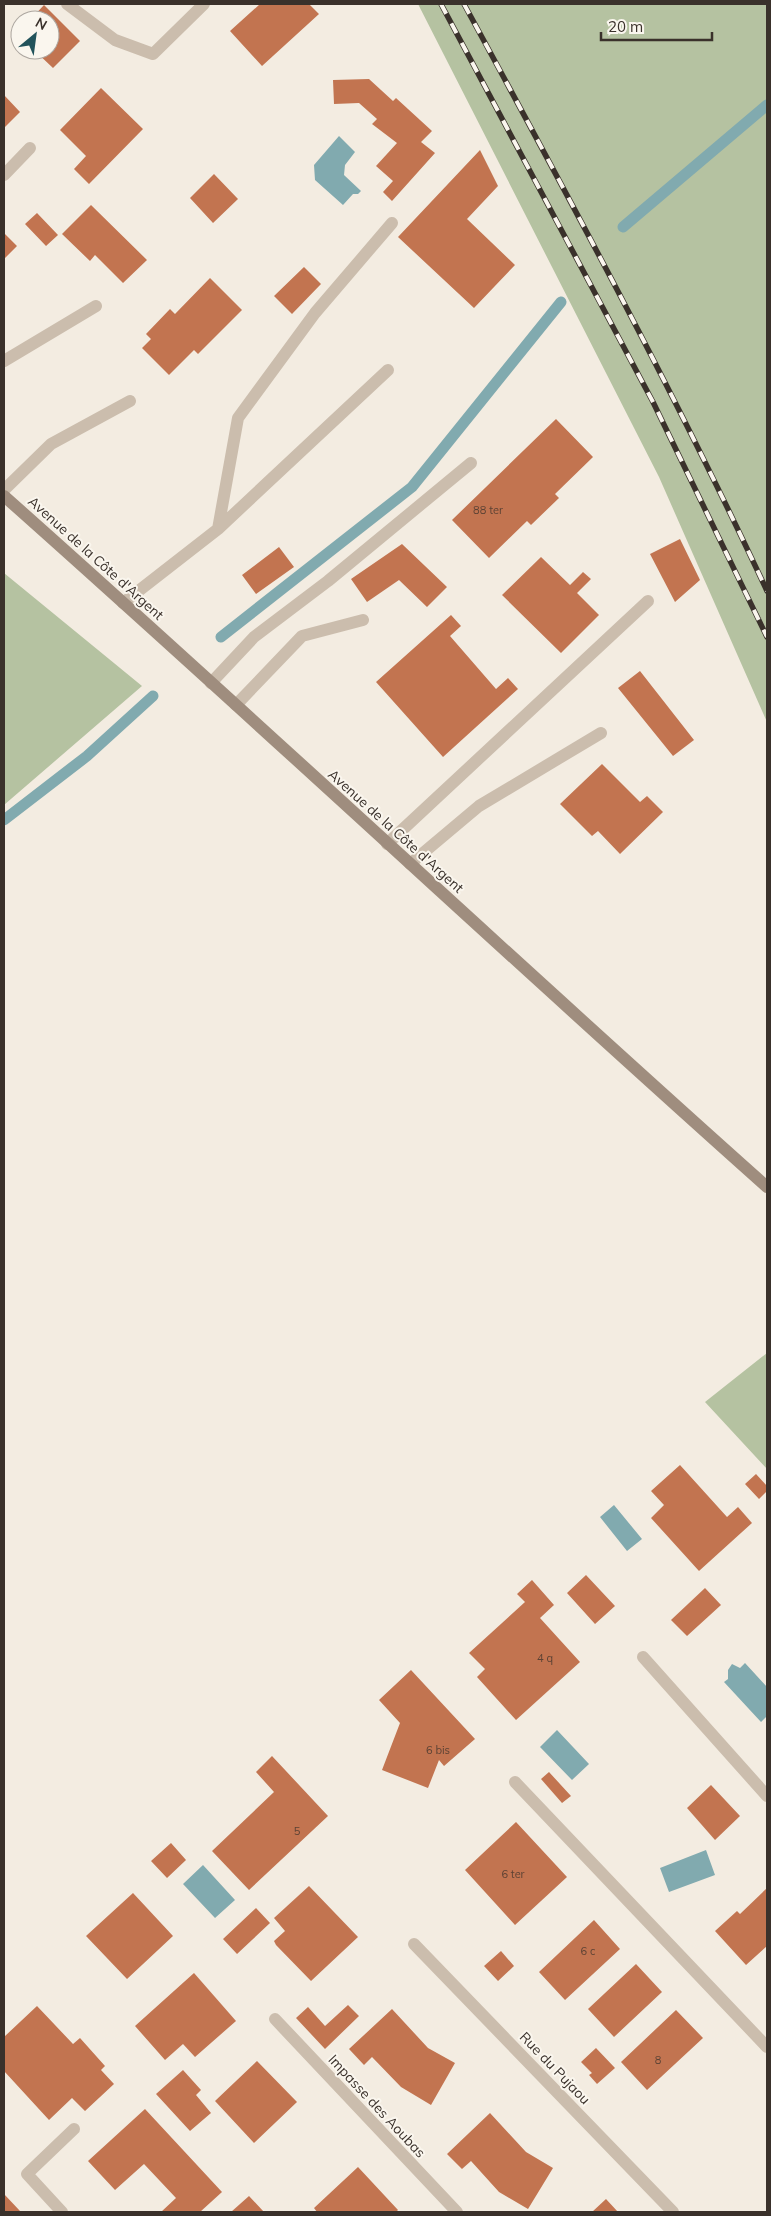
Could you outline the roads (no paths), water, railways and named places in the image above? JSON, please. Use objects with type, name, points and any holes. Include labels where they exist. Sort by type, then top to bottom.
[{"type":"main road","name":"Avenue de la Côte d'Argent","points":[[4,496],[124,602],[610,1047],[767,1187]]},
{"type":"street","points":[[67,4],[115,40],[154,54],[204,4]]},
{"type":"street","points":[[4,175],[30,148]]},
{"type":"street","points":[[218,529],[238,418],[315,313],[392,223]]},
{"type":"street","points":[[4,361],[96,306]]},
{"type":"street","points":[[124,602],[218,529],[388,370]]},
{"type":"street","points":[[4,490],[51,444],[130,402]]},
{"type":"street","points":[[211,683],[254,636],[328,581],[471,463]]},
{"type":"street","points":[[388,844],[648,601]]},
{"type":"street","points":[[236,705],[302,636],[363,620]]},
{"type":"street","points":[[410,864],[480,806],[601,732]]},
{"type":"street","points":[[643,1657],[767,1796]]},
{"type":"street","points":[[516,1782],[767,2047]]},
{"type":"street","name":"Rue du Pujaou","points":[[414,1944],[674,2212]]},
{"type":"street","name":"Impasse des Aoubas","points":[[275,2019],[457,2212]]},
{"type":"street","points":[[62,2212],[27,2174],[74,2129]]},
{"type":"water","points":[[339,136],[355,152],[345,165],[344,175],[361,191],[358,194],[353,194],[343,205],[315,180],[314,165]]},
{"type":"water","points":[[614,1505],[642,1539],[627,1551],[600,1517]]},
{"type":"water","points":[[745,1663],[767,1687],[767,1716],[761,1722],[724,1682],[728,1679],[728,1670],[732,1664],[740,1668]]},
{"type":"water","points":[[557,1730],[589,1764],[572,1780],[540,1747]]},
{"type":"water","points":[[706,1850],[715,1875],[669,1892],[660,1868]]},
{"type":"water","points":[[203,1865],[235,1900],[215,1918],[183,1884]]},
{"type":"waterway","points":[[623,227],[767,105]]},
{"type":"waterway","points":[[221,637],[412,487],[561,302]]},
{"type":"waterway","points":[[4,820],[87,756],[153,696]]},
{"type":"railway","points":[[441,4],[653,402],[767,637]]},
{"type":"railway","points":[[464,4],[658,369],[732,516],[767,591]]}]
